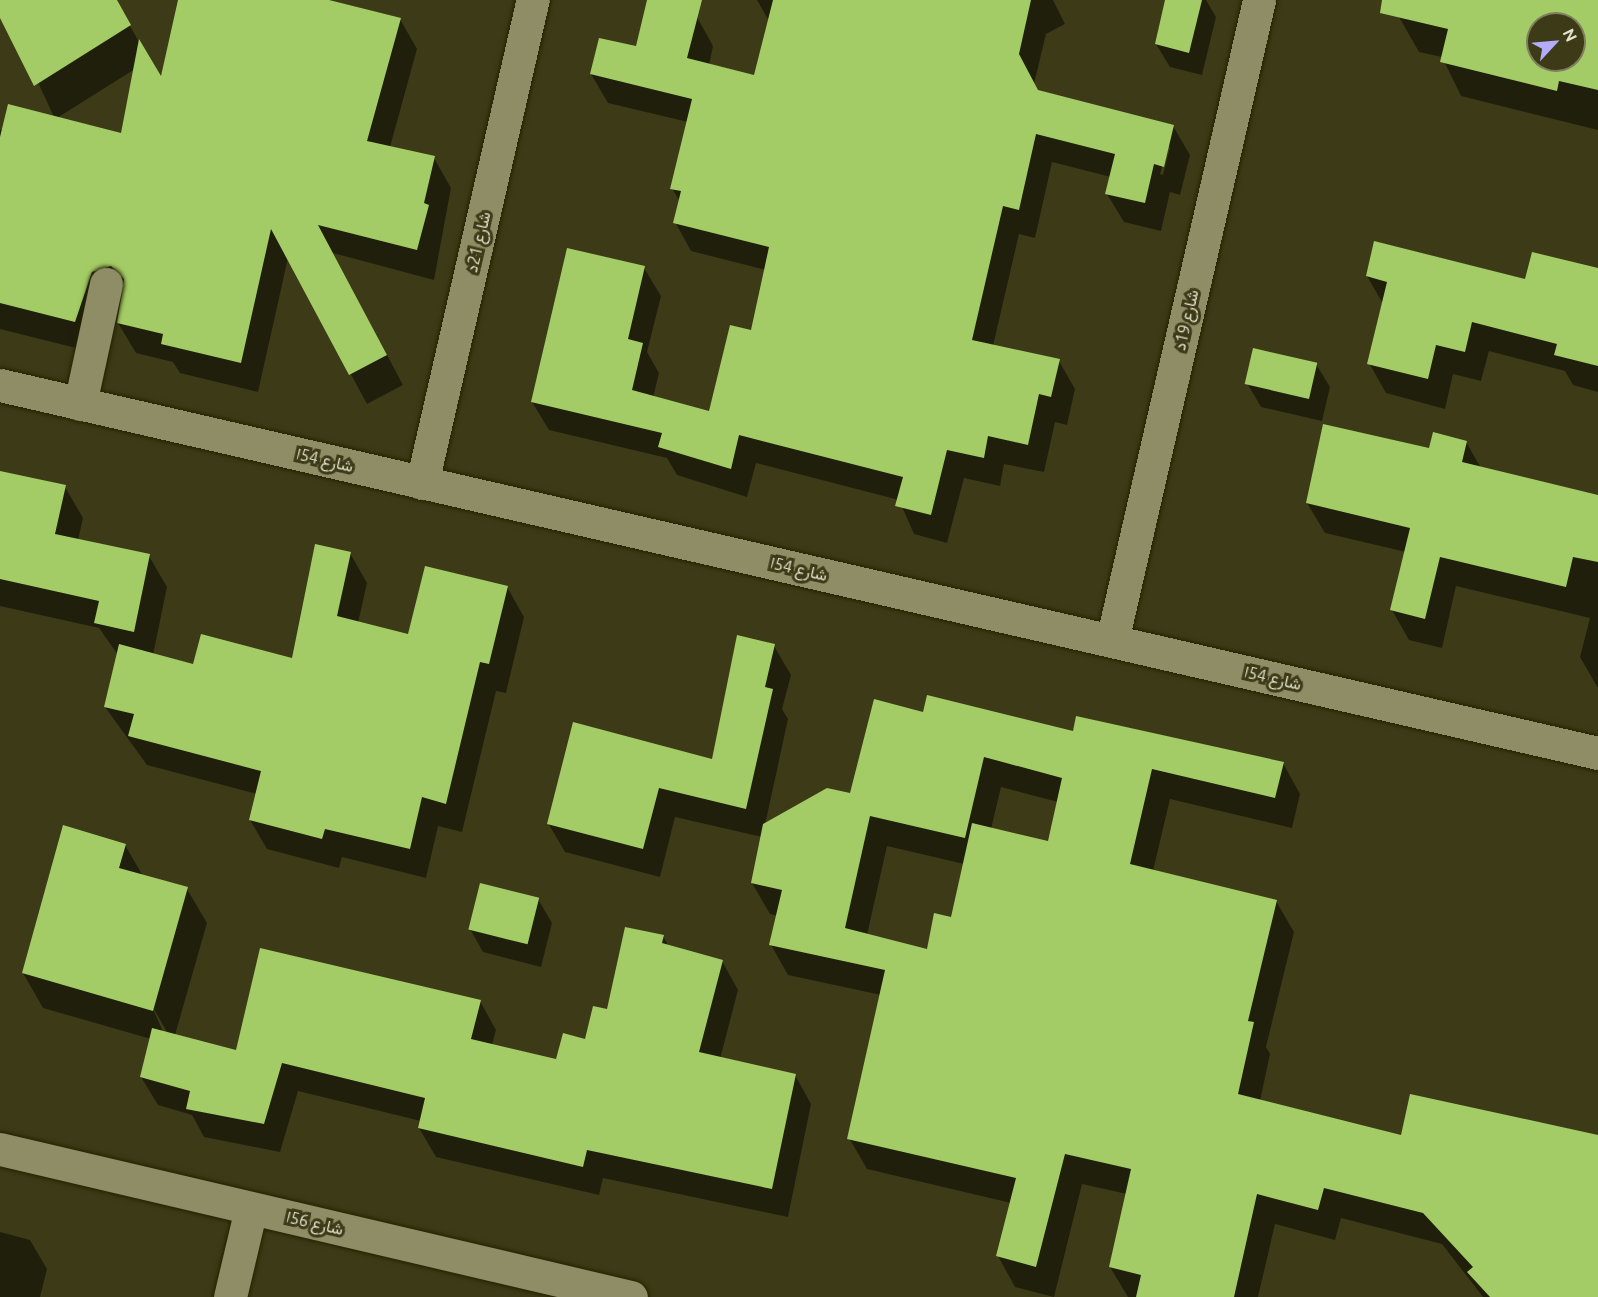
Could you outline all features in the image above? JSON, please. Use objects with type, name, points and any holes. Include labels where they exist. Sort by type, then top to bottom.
[{"type":"street","name":"شارع 21د","points":[[422,483],[533,0]]},
{"type":"street","name":"شارع 19د","points":[[1112,641],[1259,0]]},
{"type":"street","points":[[80,404],[106,284]]},
{"type":"street","name":"شارع 54ا","points":[[0,385],[1598,753]]},
{"type":"street","name":"شارع 56ا","points":[[0,1149],[631,1297]]},
{"type":"street","points":[[230,1297],[251,1208]]},
{"type":"building","points":[[0,0],[117,0],[131,25],[34,86],[0,18]]},
{"type":"building","points":[[178,0],[329,0],[401,18],[367,141],[435,156],[424,203],[429,205],[417,250],[318,225],[387,355],[349,375],[271,229],[241,363],[161,344],[163,334],[117,323],[124,279],[111,266],[92,272],[75,322],[0,303],[0,137],[8,104],[121,133],[139,39],[161,76]]},
{"type":"building","points":[[647,0],[702,0],[687,58],[754,75],[773,0],[1031,0],[1019,54],[1038,90],[1174,125],[1164,167],[1154,164],[1145,203],[1105,194],[1115,154],[1036,134],[1019,210],[1003,206],[972,340],[1060,359],[1051,397],[1039,394],[1028,445],[988,436],[984,458],[947,450],[931,515],[895,506],[903,477],[739,435],[731,469],[658,447],[662,433],[531,402],[567,248],[645,266],[628,339],[643,343],[632,390],[709,411],[730,325],[751,330],[769,247],[673,223],[681,191],[670,189],[692,99],[590,74],[599,38],[636,46]]},
{"type":"building","points":[[1165,0],[1202,0],[1189,53],[1155,44]]},
{"type":"building","points":[[1382,0],[1598,0],[1598,90],[1559,81],[1557,91],[1440,62],[1448,29],[1380,13]]},
{"type":"building","points":[[1374,241],[1525,279],[1532,252],[1598,268],[1598,366],[1554,355],[1557,344],[1472,322],[1465,352],[1436,345],[1428,379],[1367,364],[1387,282],[1366,276]]},
{"type":"building","points":[[1253,348],[1317,363],[1309,399],[1245,384]]},
{"type":"building","points":[[1323,424],[1429,448],[1433,432],[1467,441],[1462,462],[1598,495],[1598,562],[1573,557],[1566,587],[1440,557],[1425,619],[1390,610],[1410,528],[1306,503]]},
{"type":"building","points":[[0,471],[66,485],[55,534],[150,554],[134,632],[94,623],[99,601],[0,579]]},
{"type":"building","points":[[315,544],[351,552],[337,616],[408,634],[425,566],[508,586],[489,664],[480,662],[446,804],[422,797],[410,849],[325,829],[322,839],[249,820],[261,771],[128,736],[134,714],[104,707],[119,644],[193,664],[201,634],[292,658]]},
{"type":"building","points":[[737,635],[775,644],[765,687],[773,689],[746,809],[659,788],[643,849],[547,824],[573,722],[712,759]]},
{"type":"building","points":[[927,695],[1073,731],[1076,716],[1284,762],[1275,798],[1152,769],[1130,864],[1277,900],[1248,1021],[1254,1022],[1238,1094],[1401,1135],[1410,1094],[1598,1135],[1598,1297],[1490,1297],[1467,1272],[1473,1267],[1423,1213],[1324,1188],[1318,1210],[1257,1194],[1234,1297],[1136,1297],[1141,1275],[1109,1267],[1131,1169],[1065,1154],[1036,1267],[996,1256],[1016,1178],[847,1139],[885,970],[769,945],[782,890],[751,883],[763,824],[827,788],[850,793],[874,699],[923,712]],"holes":[[[984,757],[1062,778],[1048,841],[972,823],[951,917],[934,913],[927,949],[845,928],[870,816],[965,838]]]},
{"type":"building","points":[[63,825],[126,844],[119,868],[188,887],[153,1011],[22,973]]},
{"type":"building","points":[[480,883],[539,898],[528,944],[468,930]]},
{"type":"building","points":[[625,927],[664,935],[662,943],[723,960],[699,1052],[796,1074],[772,1189],[587,1150],[583,1167],[418,1128],[425,1098],[282,1063],[264,1124],[186,1109],[190,1091],[140,1077],[152,1028],[236,1050],[260,948],[481,1000],[471,1039],[556,1059],[563,1033],[585,1039],[593,1006],[607,1009]]}]
